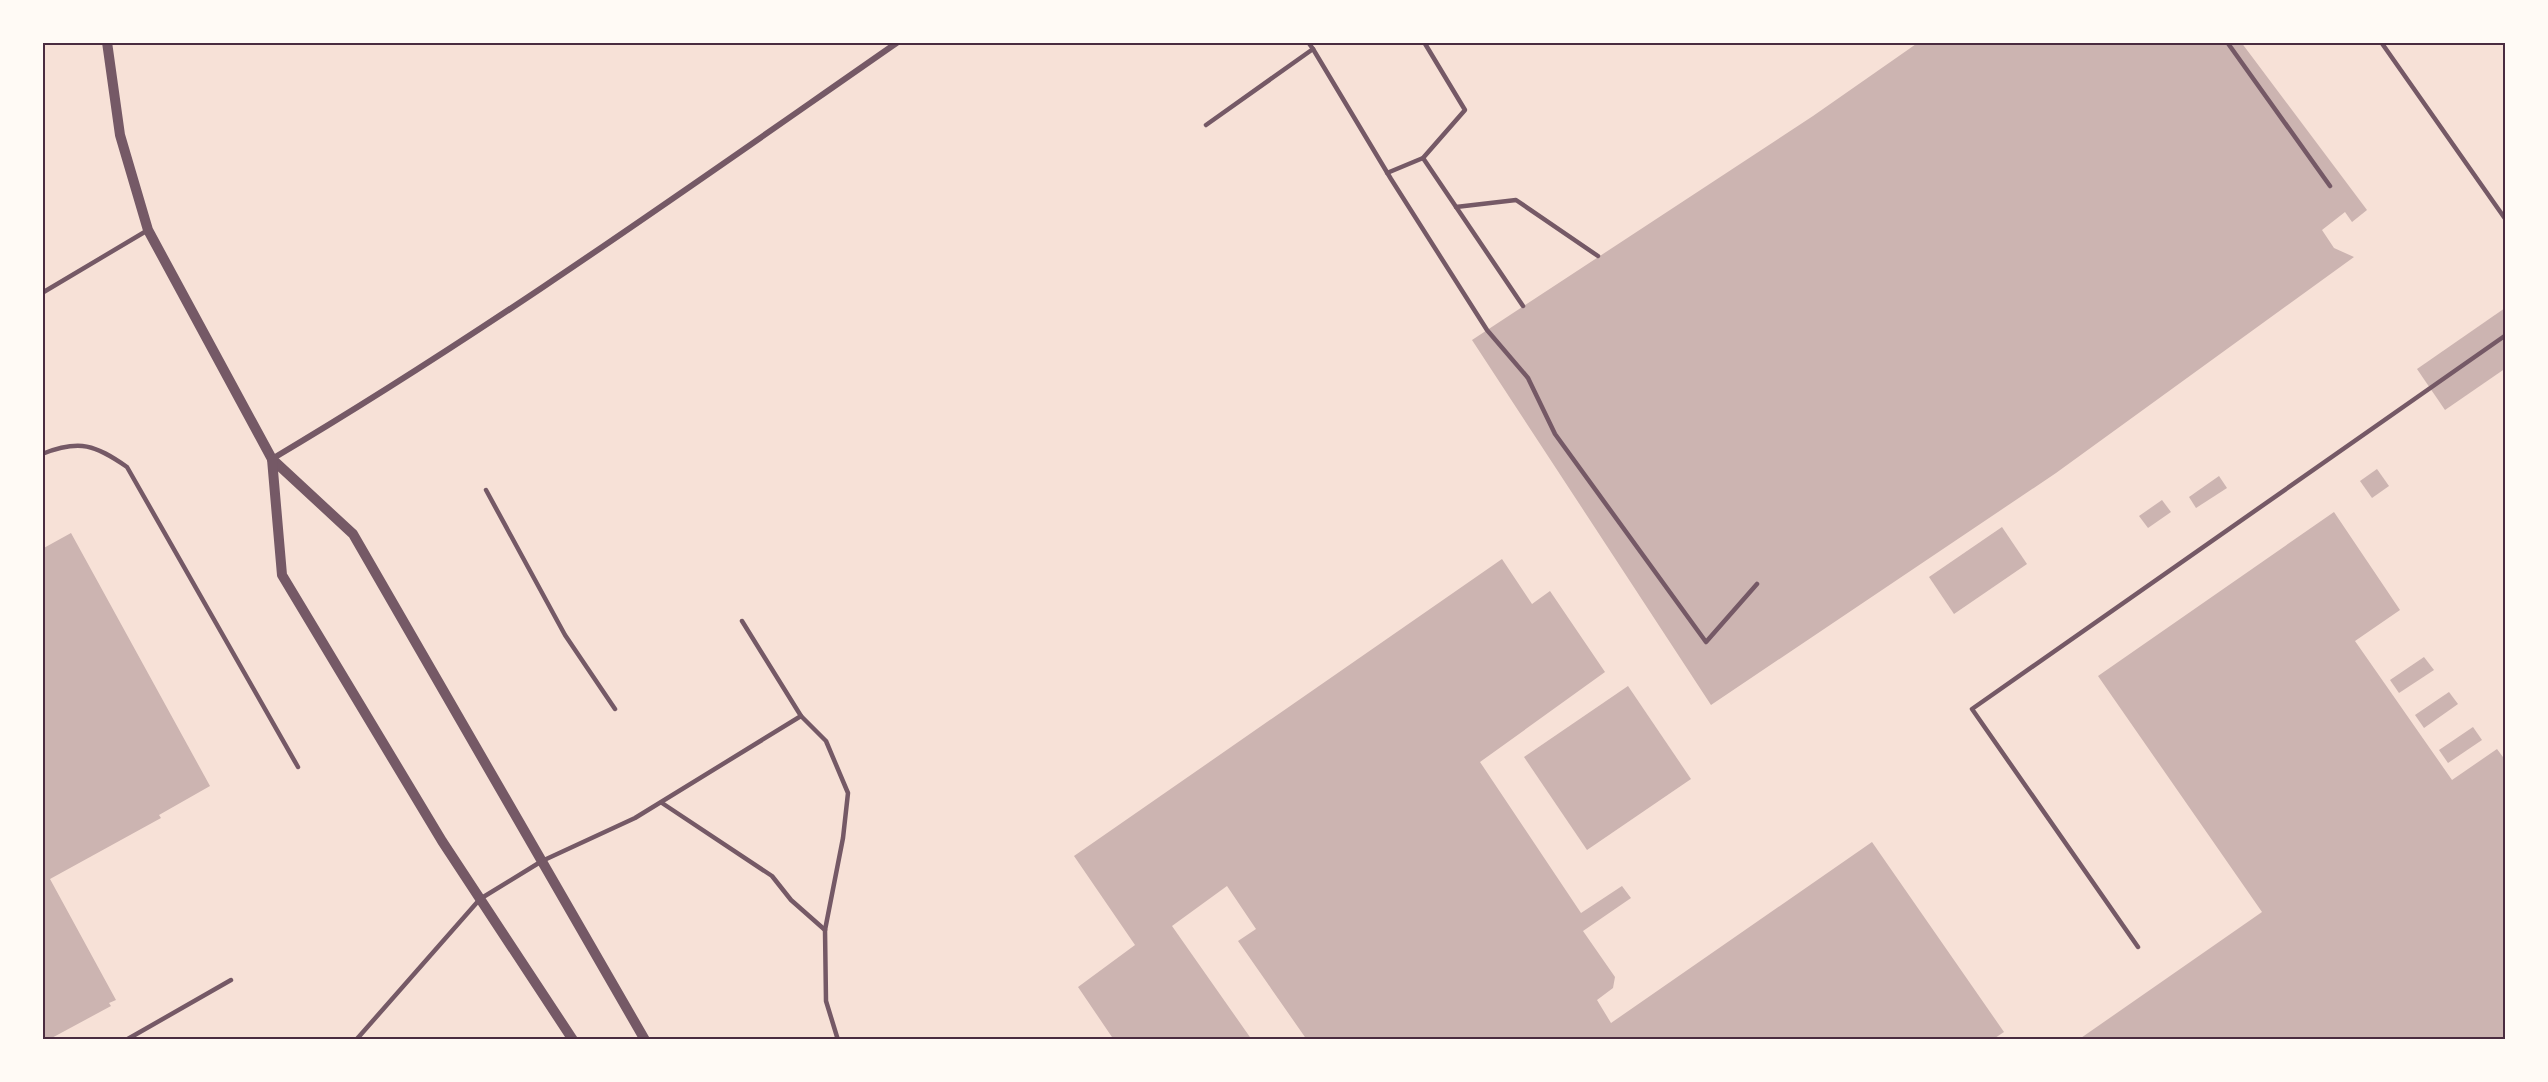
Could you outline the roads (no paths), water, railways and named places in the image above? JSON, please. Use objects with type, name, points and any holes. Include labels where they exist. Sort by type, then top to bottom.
[{"type":"street","points":[[107,42],[120,135],[148,230],[272,459],[353,534],[645,1040]]},
{"type":"street","points":[[272,459],[492,323],[898,42]]},
{"type":"street","points":[[272,459],[282,575],[442,841],[573,1040]]},
{"type":"lane","points":[[1308,42],[1387,173],[1487,330],[1528,378],[1555,434],[1706,642],[1757,584]]},
{"type":"lane","points":[[1387,173],[1423,158],[1466,110],[1424,42]]},
{"type":"lane","points":[[2227,42],[2330,186]]},
{"type":"lane","points":[[2382,42],[2506,220]]},
{"type":"lane","points":[[1206,125],[1313,49]]},
{"type":"lane","points":[[1423,158],[1523,306]]},
{"type":"lane","points":[[1456,207],[1516,200],[1598,256]]},
{"type":"lane","points":[[42,292],[148,230]]},
{"type":"lane","points":[[2138,947],[1972,709],[2419,393],[2506,335]]},
{"type":"lane","points":[[42,454],[67,444],[102,450],[127,467],[298,767]]},
{"type":"lane","points":[[486,490],[565,635],[615,709]]},
{"type":"lane","points":[[742,621],[801,716],[826,741],[848,793],[843,838],[825,930],[826,1001],[838,1040]]},
{"type":"lane","points":[[356,1040],[480,899],[542,861],[635,818],[801,716]]},
{"type":"lane","points":[[662,802],[772,876],[791,900],[825,930]]},
{"type":"lane","points":[[126,1040],[231,980]]}]
